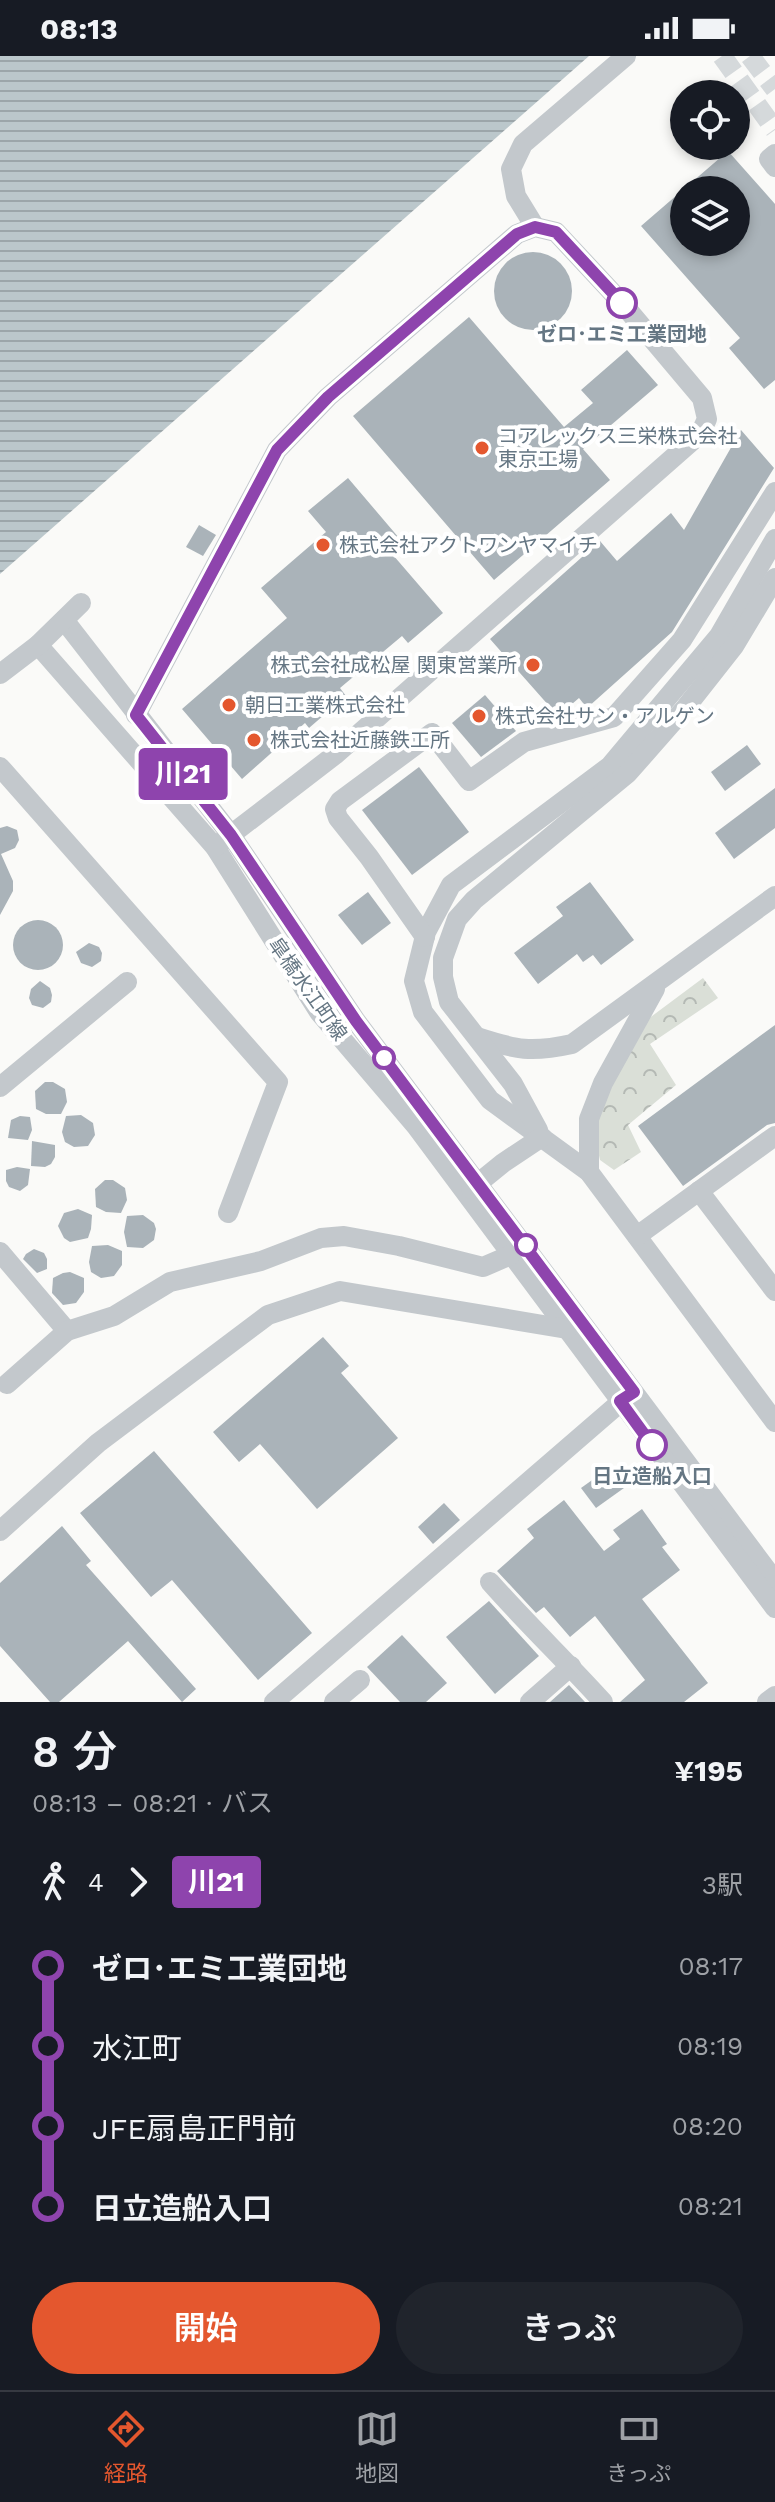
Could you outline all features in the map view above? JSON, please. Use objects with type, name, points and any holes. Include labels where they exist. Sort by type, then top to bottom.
[{"type":"street","points":[[535,227],[516,196],[511,169],[523,144],[626,56]]},
{"type":"street","points":[[775,154],[769,159],[775,167]]},
{"type":"street","points":[[136,715],[277,450],[328,397],[517,234],[535,227],[556,232],[622,303],[702,398],[707,419],[700,434],[336,754],[223,841]]},
{"type":"street","points":[[425,937],[338,818],[335,809],[340,801],[432,733],[469,781],[524,742],[614,717],[682,640],[775,492]]},
{"type":"street","points":[[775,539],[719,636],[671,697],[610,766],[451,885],[425,937],[414,981],[423,1012],[490,1100],[589,1172],[775,1422]]},
{"type":"street","points":[[542,1137],[513,1084],[449,1002],[443,977],[443,958],[457,919],[474,900],[628,773],[734,646],[775,578]]},
{"type":"street","points":[[0,674],[38,645],[81,603]]},
{"type":"street","name":"皐橋水江町線","points":[[64,620],[136,715],[223,841],[319,1012],[473,1189],[627,1397],[775,1608]]},
{"type":"street","name":"皐橋水江町線","points":[[38,645],[223,841]]},
{"type":"street","points":[[0,767],[278,1082],[228,1213]]},
{"type":"street","points":[[477,1037],[513,1049],[540,1051],[572,1044],[775,896]]},
{"type":"street","points":[[0,1087],[127,982]]},
{"type":"street","points":[[589,1172],[589,1119],[603,1083],[659,982]]},
{"type":"street","points":[[637,1236],[775,1136]]},
{"type":"street","points":[[473,1189],[503,1163],[542,1137]]},
{"type":"street","name":"皐橋水江町線","points":[[473,1189],[511,1255],[567,1329],[627,1397],[775,1581]]},
{"type":"street","points":[[699,1191],[775,1291]]},
{"type":"street","points":[[7,1384],[67,1331],[114,1316],[170,1282],[261,1261],[321,1238],[358,1238],[483,1267],[511,1255]]},
{"type":"street","points":[[0,1252],[67,1331]]},
{"type":"street","points":[[0,1531],[98,1443],[268,1315],[340,1291],[567,1329]]},
{"type":"street","points":[[274,1702],[627,1397]]},
{"type":"street","points":[[490,1582],[603,1702]]},
{"type":"street","points":[[530,1702],[571,1666]]},
{"type":"street","points":[[334,1702],[360,1680]]},
{"type":"street","points":[[767,1702],[775,1696]]},
{"type":"green space","points":[[703,978],[718,998],[650,1044],[676,1085],[628,1125],[641,1152],[614,1170],[600,1160],[593,1130],[614,1077],[644,1022]]},
{"type":"shaded area","points":[[0,56],[589,56],[0,574]]},
{"type":"building","points":[[718,160],[736,160],[775,204],[775,380],[764,389],[729,348],[740,338],[641,226],[670,201],[670,256],[750,256],[750,176],[699,176]]},
{"type":"building","points":[[533,252],[548,255],[560,264],[569,276],[572,291],[569,306],[560,318],[548,327],[533,330],[518,327],[506,318],[497,306],[494,291],[497,276],[506,264],[518,255]]},
{"type":"building","name":"コアレックス三栄株式会社 東京工場","points":[[469,317],[564,427],[593,403],[581,390],[627,350],[658,385],[583,449],[610,480],[494,580],[353,416]]},
{"type":"building","points":[[741,430],[774,468],[672,632],[587,708],[579,698],[558,716],[490,639],[600,541],[617,561],[671,513],[684,530]]},
{"type":"building","points":[[348,478],[405,545],[393,555],[443,613],[408,643],[402,636],[340,688],[346,696],[309,728],[305,723],[242,779],[182,709],[287,618],[261,588],[326,532],[308,511]]},
{"type":"building","points":[[199,525],[216,535],[203,556],[186,547]]},
{"type":"building","points":[[485,695],[516,731],[481,757],[452,723]]},
{"type":"building","points":[[747,745],[761,764],[725,791],[711,772]]},
{"type":"building","points":[[419,767],[469,832],[412,875],[362,810]]},
{"type":"building","points":[[775,788],[775,828],[734,859],[715,833]]},
{"type":"building","points":[[7,826],[17,830],[19,840],[15,848],[1,854],[13,881],[13,891],[0,915],[0,828]]},
{"type":"building","points":[[590,882],[634,940],[601,965],[593,955],[583,962],[577,954],[538,984],[514,953],[563,916],[556,907]]},
{"type":"building","points":[[368,892],[391,923],[362,945],[338,915]]},
{"type":"building","points":[[38,920],[56,927],[63,945],[56,963],[38,970],[20,963],[13,945],[20,927]]},
{"type":"building","points":[[89,943],[99,947],[102,953],[101,961],[92,967],[81,963],[76,952]]},
{"type":"building","points":[[40,981],[50,988],[52,995],[51,1002],[43,1008],[32,1005],[29,998],[31,989]]},
{"type":"building","points":[[775,1025],[775,1123],[767,1125],[683,1186],[638,1126]]},
{"type":"building","points":[[45,1082],[53,1082],[65,1089],[67,1102],[61,1114],[46,1114],[36,1109],[35,1091]]},
{"type":"building","points":[[81,1115],[93,1123],[95,1135],[88,1146],[74,1147],[65,1142],[62,1132],[66,1116]]},
{"type":"building","points":[[20,1116],[30,1117],[32,1130],[28,1140],[8,1138],[11,1120]]},
{"type":"building","points":[[32,1141],[55,1145],[55,1157],[51,1164],[31,1166]]},
{"type":"building","points":[[17,1167],[30,1169],[28,1185],[20,1191],[9,1187],[6,1181],[6,1170]]},
{"type":"building","points":[[105,1180],[113,1180],[125,1188],[127,1200],[121,1213],[106,1212],[96,1207],[95,1189]]},
{"type":"building","points":[[78,1209],[92,1215],[91,1229],[88,1238],[70,1242],[58,1226],[64,1213]]},
{"type":"building","points":[[143,1215],[154,1223],[154,1240],[143,1248],[127,1247],[124,1232],[127,1216]]},
{"type":"building","points":[[108,1245],[122,1251],[122,1265],[114,1276],[101,1278],[91,1272],[92,1246]]},
{"type":"building","points":[[34,1249],[44,1253],[47,1259],[47,1269],[37,1273],[23,1259]]},
{"type":"building","points":[[70,1272],[84,1278],[84,1292],[76,1303],[63,1305],[52,1293],[53,1278]]},
{"type":"building","points":[[323,1337],[349,1366],[341,1373],[398,1438],[317,1509],[260,1444],[239,1462],[213,1432]]},
{"type":"building","points":[[154,1451],[312,1633],[258,1680],[172,1580],[151,1597],[80,1513]]},
{"type":"building","points":[[609,1468],[624,1488],[596,1508],[581,1488]]},
{"type":"building","points":[[564,1500],[604,1551],[620,1539],[613,1530],[642,1509],[667,1544],[662,1547],[680,1570],[642,1599],[708,1683],[684,1702],[620,1702],[645,1680],[595,1616],[570,1637],[544,1607],[536,1613],[497,1571],[534,1538],[527,1529]]},
{"type":"building","points":[[444,1503],[460,1520],[433,1544],[418,1527]]},
{"type":"building","points":[[62,1526],[91,1561],[86,1565],[196,1689],[182,1702],[128,1641],[59,1702],[50,1702],[0,1646],[0,1583]]},
{"type":"building","points":[[489,1601],[539,1656],[495,1694],[446,1637]]},
{"type":"building","points":[[402,1635],[447,1683],[426,1702],[400,1702],[367,1667]]},
{"type":"building","points":[[569,1685],[585,1702],[550,1702]]},
{"type":"tunnel","points":[[722,56],[775,130]]},
{"type":"tunnel","points":[[750,56],[775,89]]},
{"type":"bus line","name":"川21","points":[[622,303],[556,232],[535,227],[517,234],[328,397],[277,450],[136,715],[231,835],[356,1021],[634,1392],[620,1401],[652,1445]]},
{"type":"place","name":"ゼロ･エミ工業団地","points":[[622,303]]},
{"type":"place","name":"コアレックス三栄株式会社 東京工場","points":[[482,448]]},
{"type":"place","name":"株式会社アクトワンヤマイチ","points":[[323,545]]},
{"type":"place","name":"株式会社成松屋 関東営業所","points":[[533,665]]},
{"type":"place","name":"朝日工業株式会社","points":[[229,705]]},
{"type":"place","name":"株式会社サン・アルゲン","points":[[479,716]]},
{"type":"place","name":"株式会社近藤鉄工所","points":[[254,740]]},
{"type":"place","name":"日立造船入口","points":[[652,1445]]}]
